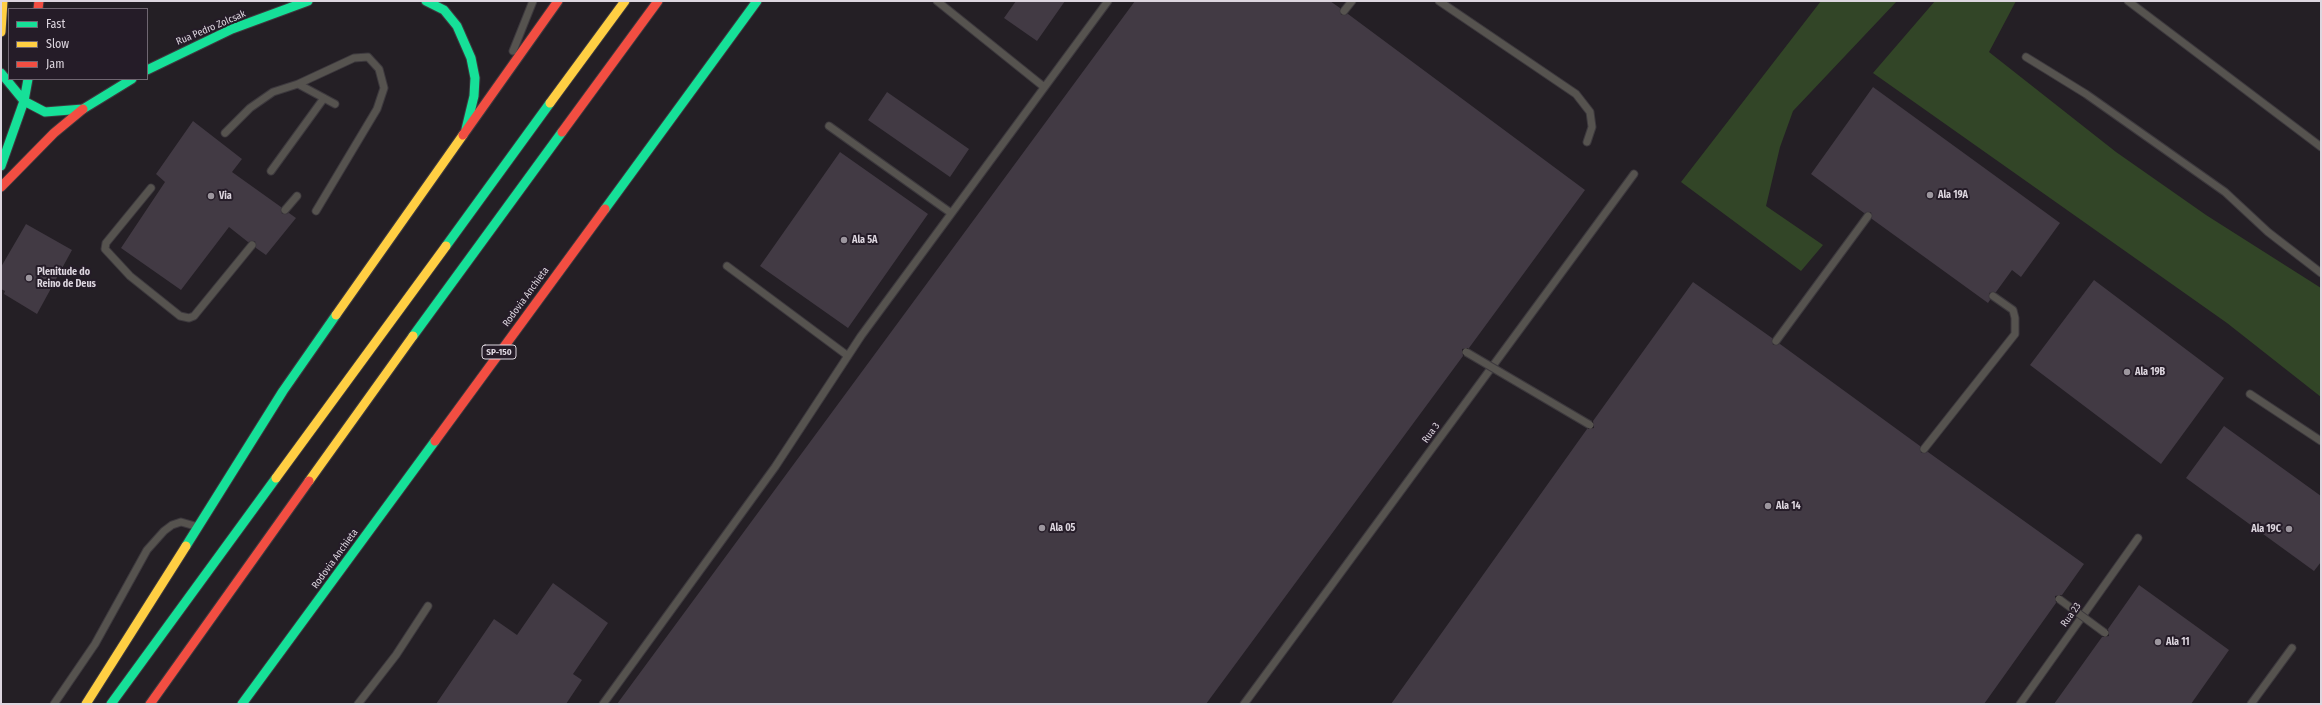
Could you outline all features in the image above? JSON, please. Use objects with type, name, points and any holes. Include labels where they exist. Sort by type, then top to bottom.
[{"type":"main road","points":[[1,32],[4,1]]},
{"type":"main road","name":"Rua Pedro Zolcsak","points":[[148,69],[162,61],[232,30],[308,1]]},
{"type":"main road","points":[[426,1],[444,10],[457,26],[471,58],[475,78],[474,96],[466,129]]},
{"type":"main road","points":[[86,704],[283,391],[505,73],[558,1]]},
{"type":"main road","points":[[111,704],[625,1]]},
{"type":"main road","points":[[150,704],[444,292],[658,1]]},
{"type":"main road","name":"Rodovia Anchieta","points":[[242,704],[757,1]]},
{"type":"main road","points":[[1,73],[24,101],[35,108],[45,112],[83,109]]},
{"type":"main road","points":[[1,166],[24,101],[28,80]]},
{"type":"main road","points":[[1,187],[54,133],[83,109],[130,80]]},
{"type":"lane","points":[[505,73],[521,27],[533,1]]},
{"type":"lane","points":[[937,1],[1044,87]]},
{"type":"lane","points":[[603,704],[775,467],[848,356],[951,213],[1108,1]]},
{"type":"lane","points":[[1344,11],[1352,1]]},
{"type":"lane","points":[[1439,1],[1566,86],[1580,97],[1590,112],[1592,127],[1587,142]]},
{"type":"lane","points":[[2128,1],[2321,147]]},
{"type":"lane","points":[[225,133],[250,108],[273,92],[298,84],[354,58],[368,57],[379,69],[384,88],[377,109],[316,211]]},
{"type":"lane","points":[[2026,57],[2086,94],[2225,192],[2268,232],[2321,273]]},
{"type":"lane","points":[[298,84],[335,104]]},
{"type":"lane","points":[[271,171],[324,98]]},
{"type":"lane","points":[[829,126],[951,213]]},
{"type":"lane","name":"Rua 3","points":[[1244,704],[1634,174]]},
{"type":"lane","points":[[151,188],[106,243],[105,249],[130,276],[180,316],[189,318],[194,316],[252,245]]},
{"type":"lane","points":[[285,210],[297,196]]},
{"type":"lane","points":[[1776,341],[1868,216]]},
{"type":"lane","points":[[727,266],[848,356]]},
{"type":"lane","points":[[1924,449],[2015,334],[2015,318],[2012,310],[1993,296]]},
{"type":"lane","points":[[1466,352],[1590,425]]},
{"type":"lane","points":[[2250,394],[2321,441]]},
{"type":"lane","points":[[54,704],[95,644],[147,550],[164,531],[172,526],[181,522],[197,526]]},
{"type":"lane","name":"Rua 23","points":[[2020,704],[2138,538]]},
{"type":"lane","points":[[2059,599],[2105,633]]},
{"type":"lane","points":[[358,704],[396,655],[428,606]]},
{"type":"lane","points":[[2251,704],[2292,648]]},
{"type":"green space","points":[[1821,1],[1897,1],[1793,111],[1780,147],[1766,206],[1823,245],[1801,271],[1681,182]]},
{"type":"green space","points":[[1935,1],[2016,1],[1989,52],[2116,152],[2206,215],[2321,288],[2321,397],[2227,323],[1873,73]]},
{"type":"building","points":[[1016,1],[1065,1],[1037,41],[1004,18]]},
{"type":"building","name":"Ala 05","points":[[1135,1],[1330,1],[1340,8],[1341,15],[1348,14],[1585,190],[1469,348],[1462,349],[1463,356],[1206,704],[617,704]]},
{"type":"building","name":"Ala 19A","points":[[1873,87],[2060,223],[2021,277],[2012,270],[1996,292],[1989,293],[1990,300],[1988,303],[1872,219],[1871,212],[1864,213],[1811,174]]},
{"type":"building","points":[[887,92],[969,149],[950,177],[868,120]]},
{"type":"building","name":"Via","points":[[193,121],[242,159],[232,172],[281,207],[282,214],[289,213],[296,218],[266,255],[256,248],[255,241],[248,242],[229,227],[181,290],[121,248],[165,182],[156,174]]},
{"type":"building","name":"Ala 5A","points":[[840,152],[928,214],[848,328],[760,266]]},
{"type":"building","name":"Plenitude do Reino de Deus","points":[[26,224],[72,250],[37,314],[4,294],[5,291],[1,289],[1,267]]},
{"type":"building","name":"Ala 19B","points":[[2094,280],[2224,378],[2161,464],[2030,365]]},
{"type":"building","name":"Ala 14","points":[[1693,282],[1772,338],[1773,345],[1780,344],[1920,446],[1921,453],[1928,452],[2084,564],[2062,595],[2055,596],[2056,603],[1984,704],[1391,704],[1587,429],[1594,428],[1593,421]]},
{"type":"building","name":"Ala 19C","points":[[2224,426],[2321,496],[2321,562],[2314,571],[2186,478]]},
{"type":"building","points":[[553,583],[608,623],[573,674],[582,680],[566,704],[436,704],[494,619],[517,635]]},
{"type":"building","name":"Ala 11","points":[[2139,585],[2229,650],[2191,704],[2054,704],[2102,637],[2109,636],[2108,629]]},
{"type":"traffic: fast","points":[[148,70],[232,29],[308,1]]},
{"type":"traffic: fast","points":[[426,1],[444,10],[457,26],[471,58],[475,78],[474,96],[466,129]]},
{"type":"traffic: fast","points":[[605,209],[757,1]]},
{"type":"traffic: fast","points":[[1,73],[24,101],[45,112],[83,109],[130,80]]},
{"type":"traffic: fast","points":[[1,166],[24,101],[28,80]]},
{"type":"traffic: fast","points":[[446,246],[550,103]]},
{"type":"traffic: fast","points":[[413,336],[562,132]]},
{"type":"traffic: fast","points":[[186,546],[283,391],[336,315]]},
{"type":"traffic: fast","points":[[242,704],[435,441]]},
{"type":"traffic: fast","points":[[111,704],[276,478]]},
{"type":"traffic: slow","points":[[1,32],[3,1]]},
{"type":"traffic: slow","points":[[550,103],[625,1]]},
{"type":"traffic: slow","points":[[336,315],[463,135]]},
{"type":"traffic: slow","points":[[276,478],[446,246]]},
{"type":"traffic: slow","points":[[309,481],[413,336]]},
{"type":"traffic: slow","points":[[86,704],[186,546]]},
{"type":"traffic: jam","points":[[38,8],[39,1]]},
{"type":"traffic: jam","points":[[463,135],[558,1]]},
{"type":"traffic: jam","points":[[562,132],[658,1]]},
{"type":"traffic: jam","points":[[1,187],[54,133],[83,109]]},
{"type":"traffic: jam","points":[[435,441],[605,209]]},
{"type":"traffic: jam","points":[[150,704],[309,481]]},
{"type":"place","name":"Ala 19A","points":[[1930,195]]},
{"type":"place","name":"Via","points":[[211,196]]},
{"type":"place","name":"Ala 5A","points":[[844,240]]},
{"type":"place","name":"Plenitude do Reino de Deus","points":[[29,278]]},
{"type":"place","name":"Ala 19B","points":[[2127,372]]},
{"type":"place","name":"Ala 14","points":[[1768,506]]},
{"type":"place","name":"Ala 05","points":[[1042,528]]},
{"type":"place","name":"Ala 19C","points":[[2289,529]]},
{"type":"place","name":"Ala 11","points":[[2158,642]]}]
